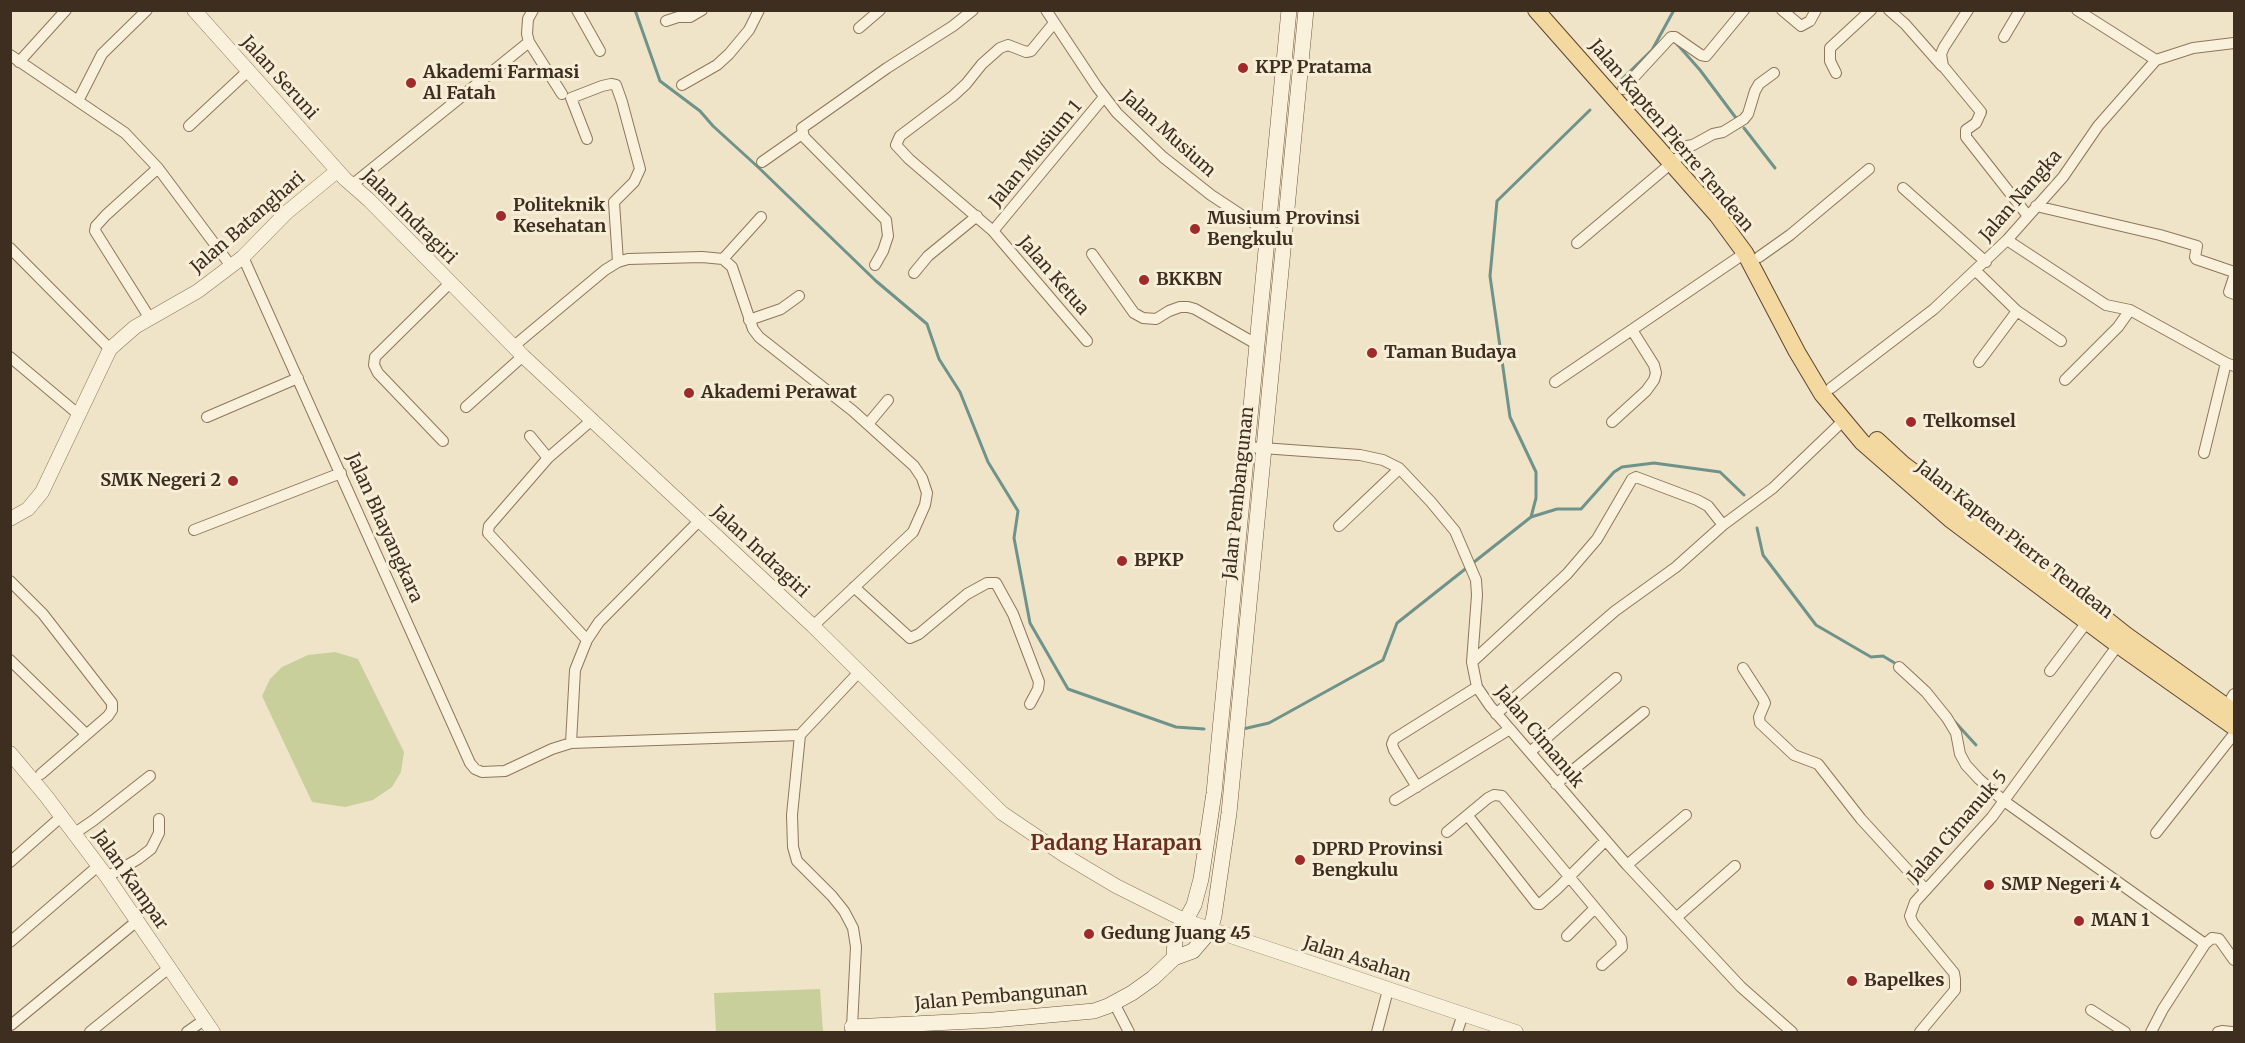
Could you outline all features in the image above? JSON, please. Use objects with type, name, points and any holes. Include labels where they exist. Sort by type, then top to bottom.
[{"type":"main road","name":"Jalan Pembangunan","points":[[1256,448],[1258,345],[1289,10]]},
{"type":"main road","name":"Jalan Pembangunan","points":[[1173,958],[1175,940],[1194,905],[1205,860],[1234,662],[1256,448],[1284,240],[1306,10]]},
{"type":"main road","name":"Jalan Kapten Pierre Tendean","points":[[1536,10],[1730,214],[1811,356],[1831,388],[1856,420],[1904,465],[2017,559],[2122,640]]},
{"type":"main road","name":"Jalan Kapten Pierre Tendean","points":[[1552,10],[1623,89],[1676,155]]},
{"type":"main road","points":[[1268,232],[1284,240]]},
{"type":"main road","name":"Jalan Kapten Pierre Tendean","points":[[1752,255],[1802,361],[1822,394],[1843,421],[1889,466],[1950,519],[2017,559],[2087,622],[2122,640]]},
{"type":"main road","points":[[2122,640],[2232,704]]},
{"type":"main road","points":[[2122,640],[2235,727]]},
{"type":"main road","name":"Jalan Pembangunan","points":[[852,1030],[1048,1017],[1094,1011],[1114,1003],[1153,978],[1173,958],[1193,951],[1210,931],[1214,916],[1228,813],[1234,662]]},
{"type":"street","points":[[66,10],[15,58],[124,133],[158,168],[231,266]]},
{"type":"street","points":[[78,101],[102,54],[147,10]]},
{"type":"street","name":"Jalan Seruni","points":[[194,10],[337,171]]},
{"type":"street","points":[[533,10],[528,19],[529,42],[562,94]]},
{"type":"street","points":[[577,10],[600,51]]},
{"type":"street","points":[[666,21],[678,17],[690,17],[702,10]]},
{"type":"street","points":[[859,28],[880,10]]},
{"type":"street","points":[[875,265],[884,251],[888,237],[886,220],[802,135],[802,128],[946,31],[973,10]]},
{"type":"street","name":"Jalan Musium","points":[[1046,10],[1104,97],[1117,112],[1163,157],[1211,195],[1268,232]]},
{"type":"street","points":[[1623,89],[1671,37],[1675,37],[1706,56],[1744,10]]},
{"type":"street","points":[[1782,10],[1801,26],[1809,21],[1816,10]]},
{"type":"street","points":[[1836,73],[1830,61],[1830,48],[1871,10]]},
{"type":"street","points":[[1889,10],[1905,24],[1981,112],[1976,123],[1966,130],[1966,137],[2028,216]]},
{"type":"street","points":[[1942,66],[1941,54],[1944,47],[1968,10]]},
{"type":"street","points":[[2004,37],[2020,10]]},
{"type":"street","points":[[2077,10],[2156,60],[2193,48],[2235,43]]},
{"type":"street","points":[[682,85],[717,65],[729,54],[749,30],[754,12]]},
{"type":"street","name":"Jalan Ketua","points":[[1054,22],[1031,51],[1026,52],[1008,45],[1000,48],[981,64],[966,84],[953,96],[908,129],[897,140],[896,145],[993,231],[1088,341]]},
{"type":"street","points":[[352,186],[529,42]]},
{"type":"street","name":"Jalan Nangka","points":[[1831,388],[1923,318],[1986,262],[2063,177],[2098,126],[2156,60]]},
{"type":"street","points":[[189,126],[248,71]]},
{"type":"street","points":[[1577,243],[1676,155],[1744,119],[1748,114],[1755,91],[1774,73]]},
{"type":"street","points":[[587,139],[571,99],[602,86],[611,84],[616,86],[640,169],[634,182],[614,202],[618,262]]},
{"type":"street","name":"Jalan Musium 1","points":[[993,231],[1104,97]]},
{"type":"street","points":[[762,162],[802,135]]},
{"type":"street","points":[[149,317],[94,231],[106,215],[158,168]]},
{"type":"street","points":[[1555,382],[1632,330],[1752,255],[1790,235],[1869,169]]},
{"type":"street","name":"Jalan Indragiri","points":[[337,171],[519,351],[813,626],[1010,819],[1116,886],[1186,921]]},
{"type":"street","name":"Jalan Batanghari","points":[[10,519],[28,509],[42,492],[110,349],[149,317],[198,291],[243,257],[286,213],[337,171]]},
{"type":"street","points":[[1903,188],[1986,262]]},
{"type":"street","points":[[2036,206],[2151,232],[2197,246],[2196,260],[2235,272]]},
{"type":"street","points":[[723,260],[761,216]]},
{"type":"street","points":[[914,273],[928,256],[977,216]]},
{"type":"street","points":[[2007,240],[2106,305],[2130,310],[2230,365],[2204,453]]},
{"type":"street","points":[[10,248],[110,349]]},
{"type":"street","points":[[1092,254],[1134,313],[1143,318],[1156,319],[1180,307],[1195,309],[1258,345]]},
{"type":"street","name":"Jalan Bhayangkara","points":[[243,257],[470,763],[482,772],[494,773],[520,765],[571,742]]},
{"type":"street","points":[[466,407],[519,351],[605,270],[618,262],[685,257],[723,260],[732,267],[749,320],[759,336],[867,424],[914,466],[922,478],[927,493],[925,505],[912,532],[813,626]]},
{"type":"street","points":[[1976,271],[2017,311],[2061,341]]},
{"type":"street","points":[[2235,277],[2229,292],[2235,294]]},
{"type":"street","points":[[443,441],[378,374],[374,365],[375,357],[450,283]]},
{"type":"street","points":[[749,320],[781,309],[799,296]]},
{"type":"street","points":[[2065,380],[2118,327],[2130,310]]},
{"type":"street","points":[[1979,362],[2017,311]]},
{"type":"street","points":[[1612,422],[1646,391],[1656,374],[1654,364],[1632,330]]},
{"type":"street","points":[[10,357],[78,414]]},
{"type":"street","points":[[207,417],[298,378]]},
{"type":"street","points":[[867,424],[888,400]]},
{"type":"street","points":[[587,640],[488,533],[489,526],[548,458],[592,419]]},
{"type":"street","points":[[1496,714],[1615,611],[1676,567],[1723,525],[1773,488],[1843,421]]},
{"type":"street","points":[[530,436],[548,458]]},
{"type":"street","name":"Jalan Cimanuk","points":[[1256,448],[1360,455],[1383,460],[1399,469],[1448,521],[1461,541],[1476,580],[1472,662],[1477,687],[1496,714],[1605,841],[1741,987],[1792,1032]]},
{"type":"street","points":[[1339,526],[1399,469]]},
{"type":"street","points":[[194,530],[341,473]]},
{"type":"street","points":[[1472,662],[1509,625],[1567,574],[1597,539],[1632,479],[1636,477],[1696,500],[1707,506],[1723,525]]},
{"type":"street","points":[[699,521],[599,622],[587,640],[575,670],[571,742],[800,735]]},
{"type":"street","points":[[10,581],[43,614],[112,704],[112,710],[108,716],[41,774]]},
{"type":"street","points":[[854,587],[910,638],[919,634],[967,594],[987,583],[996,584],[1013,614],[1039,682],[1030,704]]},
{"type":"street","points":[[2050,671],[2087,622]]},
{"type":"street","name":"Jalan Cimanuk 5","points":[[1920,1032],[1954,990],[1954,974],[1913,923],[1910,916],[1915,902],[1992,817],[2122,640]]},
{"type":"street","points":[[10,660],[86,734]]},
{"type":"street","points":[[1899,667],[1926,692],[1953,726],[1960,754],[1966,765],[2004,801],[2205,944]]},
{"type":"street","points":[[1743,668],[1763,699],[1760,723],[1794,755],[1818,764],[1861,819],[1926,890]]},
{"type":"street","points":[[852,1030],[856,947],[853,928],[844,911],[832,896],[796,861],[792,815],[800,735],[859,672]]},
{"type":"street","points":[[1530,752],[1616,678]]},
{"type":"street","points":[[1417,787],[1394,750],[1392,744],[1394,739],[1477,687]]},
{"type":"street","points":[[1556,784],[1644,712]]},
{"type":"street","points":[[1395,800],[1510,729]]},
{"type":"street","points":[[2156,833],[2235,734]]},
{"type":"street","name":"Jalan Kampar","points":[[10,753],[75,833],[213,1032]]},
{"type":"street","points":[[75,833],[150,776]]},
{"type":"street","points":[[1447,832],[1494,795],[1502,795],[1623,942],[1620,950],[1602,965]]},
{"type":"street","points":[[1627,865],[1686,815]]},
{"type":"street","points":[[10,862],[62,816]]},
{"type":"street","points":[[1468,816],[1535,903],[1540,904],[1605,841]]},
{"type":"street","points":[[107,877],[151,849],[159,833],[159,819]]},
{"type":"street","points":[[12,936],[98,866]]},
{"type":"street","points":[[1677,917],[1735,866]]},
{"type":"street","points":[[1567,936],[1596,908]]},
{"type":"street","points":[[18,1032],[11,1025],[137,921]]},
{"type":"street","name":"Jalan Asahan","points":[[1186,921],[1210,931],[1516,1032]]},
{"type":"street","points":[[2151,1032],[2163,1009],[2205,944],[2212,938],[2219,939],[2235,960]]},
{"type":"street","points":[[90,1032],[170,967]]},
{"type":"street","points":[[1377,1032],[1388,990]]},
{"type":"street","points":[[1114,1003],[1129,1032]]},
{"type":"street","points":[[2091,1010],[2125,1032]]},
{"type":"street","points":[[1456,1032],[1463,1014]]},
{"type":"street","points":[[187,1032],[204,1020]]},
{"type":"street","points":[[2218,1032],[2222,1030],[2232,1032]]},
{"type":"green space","points":[[335,652],[358,659],[404,752],[401,772],[392,787],[373,800],[345,807],[312,802],[262,696],[270,679],[282,667],[308,655]]},
{"type":"green space","points":[[820,989],[823,1032],[716,1032],[714,993]]},
{"type":"waterway","points":[[635,10],[660,81],[700,111],[876,281],[927,324],[939,359],[960,392],[988,462],[1018,511],[1014,538],[1030,623],[1068,689],[1176,727],[1204,729]]},
{"type":"waterway","points":[[1618,83],[1652,50],[1674,10]]},
{"type":"waterway","points":[[1677,44],[1736,118]]},
{"type":"waterway","points":[[1243,729],[1269,723],[1383,660],[1397,623],[1531,517],[1536,498],[1536,472],[1510,417],[1490,276],[1497,201],[1590,110]]},
{"type":"waterway","points":[[1744,128],[1775,168]]},
{"type":"waterway","points":[[1531,517],[1557,509],[1581,509],[1614,472],[1622,467],[1654,463],[1720,472],[1744,495]]},
{"type":"waterway","points":[[1757,528],[1763,555],[1816,625],[1871,657],[1883,656],[1898,665]]},
{"type":"waterway","points":[[1955,722],[1976,745]]},
{"type":"place","name":"KPP Pratama","points":[[1243,68]]},
{"type":"place","name":"Akademi Farmasi Al Fatah","points":[[411,83]]},
{"type":"place","name":"Politeknik Kesehatan","points":[[501,216]]},
{"type":"place","name":"Musium Provinsi Bengkulu","points":[[1195,229]]},
{"type":"place","name":"BKKBN","points":[[1144,280]]},
{"type":"place","name":"Taman Budaya","points":[[1372,353]]},
{"type":"place","name":"Akademi Perawat","points":[[689,393]]},
{"type":"place","name":"Telkomsel","points":[[1911,422]]},
{"type":"place","name":"SMK Negeri 2","points":[[233,481]]},
{"type":"place","name":"BPKP","points":[[1122,561]]},
{"type":"place","name":"DPRD Provinsi Bengkulu","points":[[1300,860]]},
{"type":"place","name":"SMP Negeri 4","points":[[1989,885]]},
{"type":"place","name":"MAN 1","points":[[2079,921]]},
{"type":"place","name":"Gedung Juang 45","points":[[1089,934]]},
{"type":"place","name":"Bapelkes","points":[[1852,981]]},
{"type":"district","name":"Padang Harapan","points":[[1116,844]]}]
